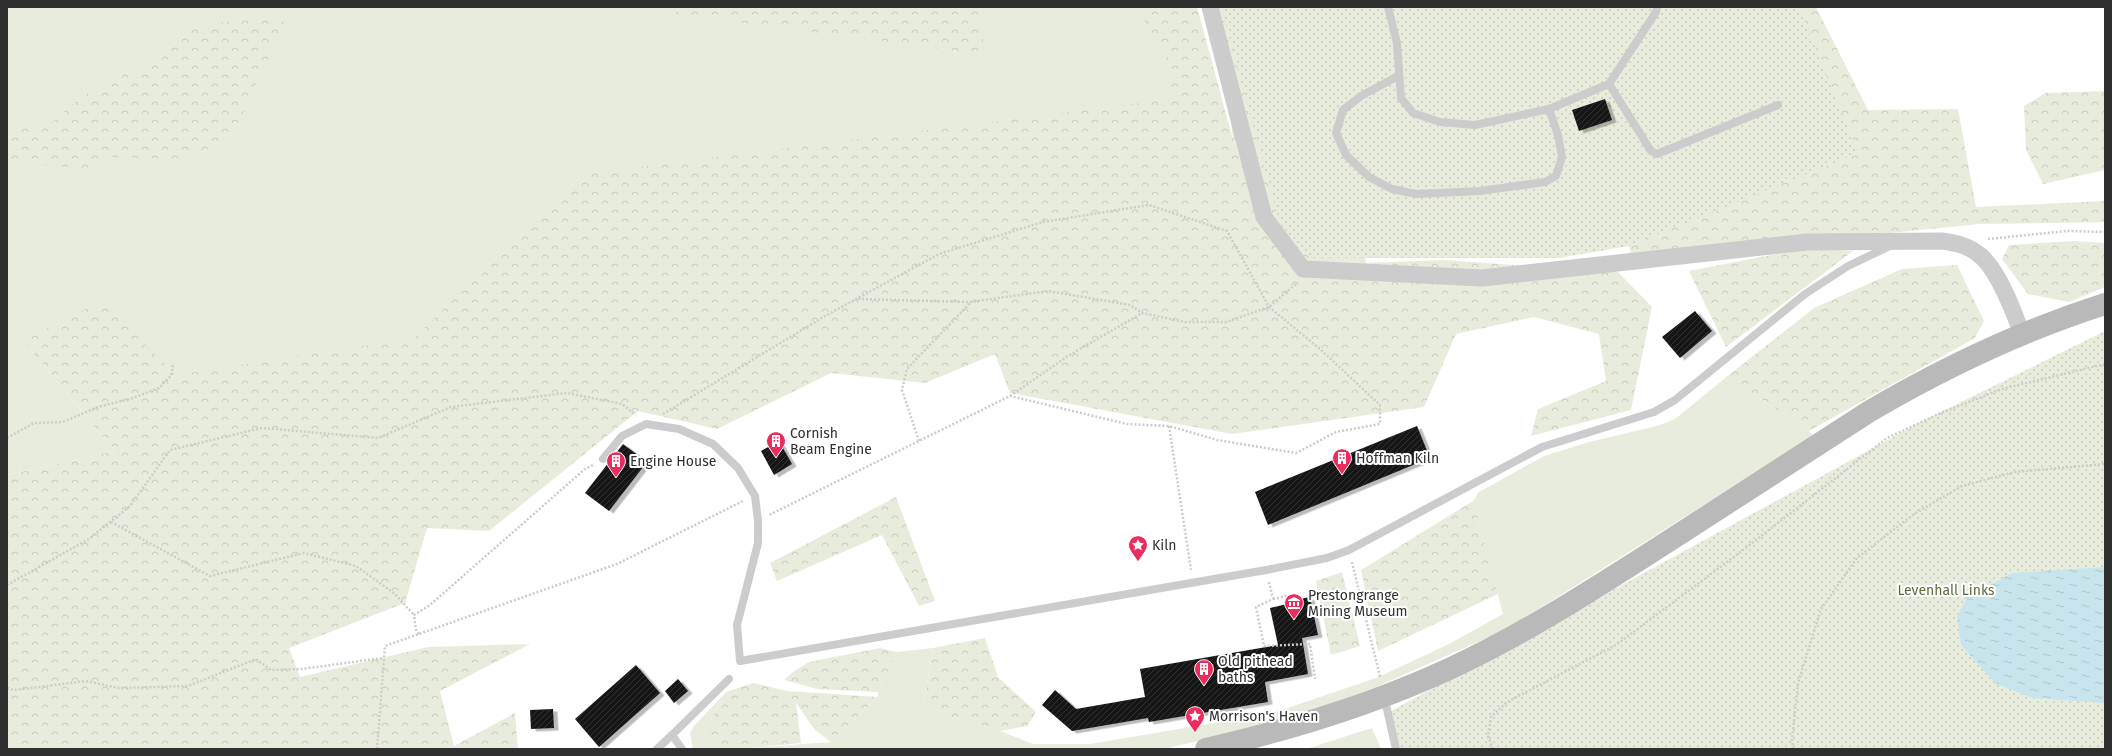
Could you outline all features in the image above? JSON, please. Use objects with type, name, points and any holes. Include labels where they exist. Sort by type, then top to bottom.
[{"type":"main road","points":[[1206,749],[1244,745],[1384,696],[1449,669],[1528,628],[1599,586],[1870,411],[1914,385],[2022,334],[2105,304]]},
{"type":"street","points":[[1210,7],[1264,217],[1303,269],[1482,278],[1807,242],[1896,243],[1942,241],[1959,243],[1978,254],[1990,266],[2022,334]]},
{"type":"lane","points":[[1388,7],[1397,43],[1398,76],[1401,98],[1413,114],[1440,122],[1475,125],[1549,109],[1609,84],[1656,12],[1657,7]]},
{"type":"lane","points":[[1398,76],[1361,96],[1343,110],[1336,133],[1346,155],[1369,177],[1398,190],[1416,194],[1480,191],[1545,182],[1556,176],[1562,157],[1558,135],[1549,109]]},
{"type":"lane","points":[[1609,84],[1651,151],[1657,154],[1778,105]]},
{"type":"lane","points":[[603,459],[622,436],[646,424],[679,429],[713,444],[738,468],[755,496],[758,521],[758,543],[736,625],[740,661],[1193,583],[1327,558],[1349,550],[1542,447],[1654,412],[1675,400],[1805,294],[1848,266],[1896,243]]},
{"type":"lane","points":[[657,749],[729,679]]},
{"type":"lane","points":[[1384,696],[1396,749]]},
{"type":"lane","points":[[672,735],[682,749]]},
{"type":"path","points":[[7,584],[89,539],[111,522],[130,506],[170,450],[262,428],[378,438],[451,407],[567,393],[622,404],[646,424],[858,298],[939,254],[1043,222],[1148,205],[1228,231],[1269,307],[1320,349],[1380,405],[1380,424],[1336,432],[1296,453],[1218,440],[1169,426],[1127,424],[1010,396]]},
{"type":"path","points":[[1959,243],[2067,231],[2105,232]]},
{"type":"path","points":[[858,298],[970,302],[1048,290],[1130,305],[1142,313],[1185,322],[1226,322],[1269,307],[1296,284]]},
{"type":"path","points":[[919,441],[902,390],[907,369],[970,302]]},
{"type":"path","points":[[758,521],[1010,396],[1068,356],[1142,313]]},
{"type":"path","points":[[1493,749],[1488,736],[1491,717],[1507,702],[1616,644],[1747,547],[1887,438],[1943,412],[2002,389],[2105,364]]},
{"type":"path","points":[[7,438],[34,423],[63,422],[98,407],[133,398],[159,388],[170,376],[173,365]]},
{"type":"path","points":[[1169,426],[1193,583]]},
{"type":"path","points":[[414,615],[430,605],[585,469],[603,459]]},
{"type":"path","points":[[1793,749],[1792,740],[1798,683],[1821,609],[1857,558],[1914,514],[1962,486],[2015,472],[2105,464]]},
{"type":"path","points":[[377,749],[385,646],[617,564],[755,496]]},
{"type":"path","points":[[111,522],[210,576],[304,553],[356,566],[395,594],[414,615],[416,630],[419,634]]},
{"type":"path","points":[[1349,550],[1384,696]]},
{"type":"path","points":[[1266,570],[1273,600]]},
{"type":"path","points":[[1289,604],[1287,596],[1256,607],[1264,646],[1310,644],[1315,679]]},
{"type":"path","points":[[7,688],[14,690],[86,681],[119,688],[188,686],[256,659],[271,670],[302,669],[383,658]]},
{"type":"green space","points":[[7,7],[1192,7],[1234,144],[583,174],[415,338],[176,378],[23,341],[115,451],[7,475]]},
{"type":"green space","points":[[676,7],[976,7],[978,9],[986,55],[676,14]]},
{"type":"green space","points":[[1136,7],[1197,7],[1233,140],[1218,12],[1219,7],[1234,7],[1361,220],[1366,263],[1443,260],[1618,272],[1652,307],[1631,410],[1531,436],[1538,409],[1606,381],[1599,334],[1534,317],[1456,334],[1424,407],[1232,434],[1010,393],[995,354],[925,383],[831,373],[717,429],[638,411],[489,531],[427,528],[405,603],[289,648],[300,677],[428,647],[530,644],[440,691],[454,746],[515,713],[518,749],[7,749],[7,475],[115,451],[23,341],[101,301],[176,375],[414,338],[583,174],[1170,99],[1167,58]]},
{"type":"green space","points":[[1221,7],[1799,7],[1858,153],[1629,246],[1559,258],[1310,258],[1280,224]]},
{"type":"green space","points":[[1771,7],[1816,7],[1868,110],[1958,109],[1976,207],[2105,201],[2105,222],[1979,224],[1632,259],[1629,246],[1833,149]]},
{"type":"green space","points":[[268,18],[285,22],[236,128],[205,151],[180,159],[110,157],[87,168],[43,165],[7,158],[7,129],[48,126],[75,102],[113,77],[148,65],[171,39],[195,25]]},
{"type":"green space","points":[[2105,91],[2105,170],[2043,184],[2026,150],[2024,106],[2046,93]]},
{"type":"green space","points":[[2074,241],[2105,243],[2105,287],[2069,302],[2028,294],[2002,259],[2009,245]]},
{"type":"green space","points":[[1807,248],[1853,251],[1726,347],[1689,271]]},
{"type":"green space","points":[[1957,265],[1984,321],[1975,338],[1809,431],[1762,400],[1724,379],[1814,308],[1902,269]]},
{"type":"green space","name":"Levenhall Links","points":[[2105,331],[2105,749],[1398,749],[1389,712],[1919,423]]},
{"type":"green space","points":[[1724,379],[1762,400],[1809,431],[1813,436],[1507,629],[1376,687],[1312,711],[1241,731],[1164,749],[741,749],[831,742],[878,697],[878,692],[897,652],[933,648],[924,703],[952,717],[1000,731],[1033,744],[1090,744],[1273,713],[1376,678],[1447,645],[1503,614],[1473,501],[1479,492],[1544,456],[1589,442],[1657,426],[1675,419]]},
{"type":"green space","points":[[896,497],[935,601],[919,606],[882,535],[777,581],[770,563]]},
{"type":"green space","points":[[1473,501],[1498,594],[1378,651],[1361,570]]},
{"type":"green space","points":[[1342,572],[1360,646],[1331,655],[1316,581]]},
{"type":"green space","points":[[985,638],[998,677],[1036,712],[1027,726],[1000,731],[952,717],[924,703],[933,648]]},
{"type":"green space","points":[[880,648],[897,652],[878,692],[817,689],[784,680],[793,672],[809,662]]},
{"type":"green space","points":[[753,683],[787,691],[878,697],[831,742],[815,730],[796,703],[801,743],[741,749],[723,744],[704,733],[726,692]]},
{"type":"green space","points":[[726,692],[704,733],[741,749],[693,749],[690,733],[693,727]]},
{"type":"green space","points":[[1372,728],[1381,749],[1306,749]]},
{"type":"water","points":[[2105,567],[2105,703],[2032,698],[1995,683],[1961,645],[1957,616],[1967,598],[2012,573]]},
{"type":"building","points":[[1605,99],[1612,120],[1579,131],[1572,110]]},
{"type":"building","points":[[1695,311],[1712,331],[1680,358],[1662,337]]},
{"type":"building","name":"Hoffman Kiln","points":[[1417,426],[1430,458],[1268,525],[1255,492]]},
{"type":"building","name":"Cornish Beam Engine","points":[[779,441],[792,464],[774,475],[761,451]]},
{"type":"building","name":"Engine House","points":[[623,444],[647,462],[609,511],[585,493]]},
{"type":"building","name":"Old pithead baths","points":[[1310,597],[1318,635],[1302,638],[1308,674],[1265,682],[1268,702],[1149,722],[1148,718],[1072,731],[1042,705],[1055,690],[1076,709],[1145,697],[1140,669],[1278,645],[1270,608]]},
{"type":"building","points":[[636,665],[660,693],[599,747],[575,719]]},
{"type":"building","points":[[678,679],[688,691],[674,703],[665,691]]},
{"type":"building","points":[[553,709],[554,728],[531,729],[530,710]]},
{"type":"place","name":"Cornish Beam Engine","points":[[776,458]]},
{"type":"place","name":"Hoffman Kiln","points":[[1342,475]]},
{"type":"place","name":"Engine House","points":[[616,478]]},
{"type":"place","name":"Kiln","points":[[1138,562]]},
{"type":"place","name":"Prestongrange Mining Museum","points":[[1294,620]]},
{"type":"place","name":"Old pithead baths","points":[[1204,686]]},
{"type":"place","name":"Morrison's Haven","points":[[1195,733]]}]
